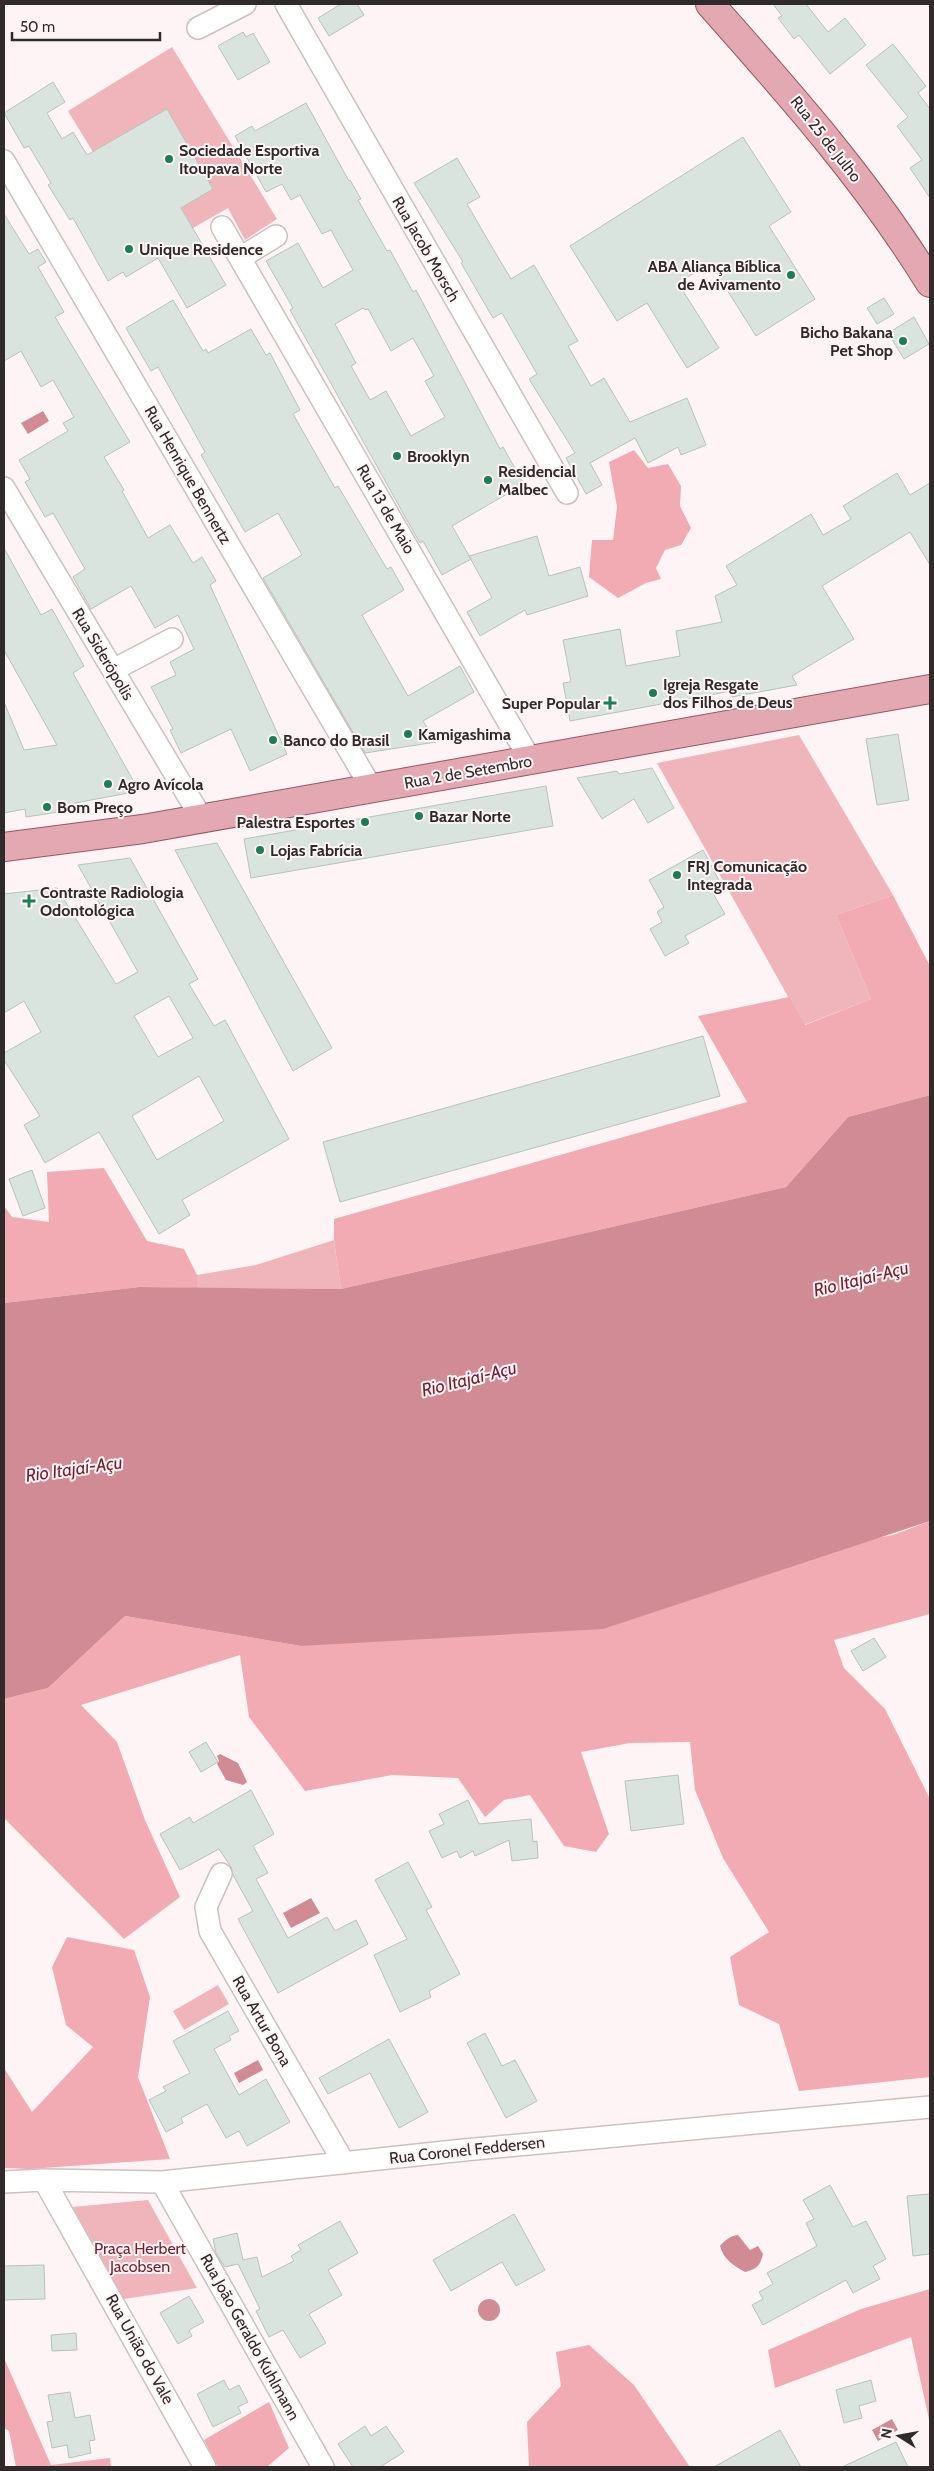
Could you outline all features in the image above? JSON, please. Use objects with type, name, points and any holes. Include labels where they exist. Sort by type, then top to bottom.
[{"type":"main road","name":"Rua 25 de Julho","points":[[710,4],[812,119],[871,196],[930,283]]},
{"type":"main road","name":"Rua 2 de Setembro","points":[[4,847],[144,829],[930,689]]},
{"type":"street","points":[[198,28],[245,4]]},
{"type":"street","name":"Rua Jacob Morsch","points":[[286,4],[567,493]]},
{"type":"street","name":"Rua Henrique Bennertz","points":[[4,161],[372,789]]},
{"type":"street","name":"Rua 13 de Maio","points":[[222,228],[531,761]]},
{"type":"street","points":[[240,258],[276,236]]},
{"type":"street","name":"Rua Siderópolis","points":[[4,488],[202,819]]},
{"type":"street","points":[[112,670],[172,638]]},
{"type":"street","name":"Rua Artur Bona","points":[[221,1874],[206,1907],[210,1931],[344,2163]]},
{"type":"street","name":"Rua Coronel Feddersen","points":[[4,2182],[44,2180],[162,2182],[930,2107]]},
{"type":"street","name":"Rua União do Vale","points":[[44,2180],[205,2467]]},
{"type":"street","name":"Rua João Geraldo Kuhlmann","points":[[162,2182],[323,2467]]},
{"type":"green space","name":"Sociedade Esportiva Itoupava Norte","points":[[172,47],[277,219],[245,240],[228,208],[153,251],[68,111]]},
{"type":"green space","points":[[799,735],[893,895],[836,915],[871,999],[804,1025],[657,763]]},
{"type":"green space","points":[[334,1240],[341,1289],[197,1288],[197,1275],[256,1265]]},
{"type":"green space","points":[[218,1985],[229,2004],[184,2030],[173,2011]]},
{"type":"green space","name":"Praça Herbert Jacobsen","points":[[148,2200],[197,2288],[124,2299],[72,2207]]},
{"type":"shaded area","points":[[634,450],[648,468],[668,464],[681,486],[680,506],[691,528],[681,545],[665,550],[656,568],[661,579],[646,583],[618,598],[589,577],[592,540],[613,540],[617,507],[609,462]]},
{"type":"shaded area","points":[[893,895],[930,966],[930,1095],[848,1117],[786,1187],[341,1289],[334,1240],[334,1219],[747,1102],[698,1016],[789,997],[805,1025],[871,999],[836,915]]},
{"type":"shaded area","points":[[104,1168],[147,1241],[184,1249],[197,1275],[197,1288],[139,1287],[4,1303],[4,1206],[12,1217],[49,1222],[47,1172]]},
{"type":"shaded area","points":[[930,1521],[930,1614],[834,1640],[844,1668],[885,1709],[930,1799],[930,2077],[799,2091],[779,2024],[739,2005],[730,1957],[769,1932],[723,1858],[695,1790],[690,1742],[630,1743],[581,1752],[609,1834],[596,1852],[564,1846],[530,1795],[504,1800],[485,1817],[458,1778],[392,1775],[305,1791],[249,1717],[240,1655],[81,1705],[117,1742],[145,1820],[180,1897],[124,1939],[4,1818],[4,1699],[48,1688],[125,1616],[301,1646],[893,1535]]},
{"type":"shaded area","points":[[67,1937],[134,1950],[150,1997],[138,2077],[170,2159],[29,2169],[4,2168],[4,2068],[32,2112],[93,2047],[66,2025],[52,1967]]},
{"type":"shaded area","points":[[930,2289],[930,2424],[911,2337],[775,2388],[768,2350],[861,2309]]},
{"type":"shaded area","points":[[589,2345],[634,2385],[690,2467],[529,2467],[527,2422],[561,2386],[556,2352]]},
{"type":"shaded area","points":[[4,2358],[51,2465],[110,2458],[111,2467],[16,2467],[9,2431],[4,2428]]},
{"type":"shaded area","points":[[269,2402],[289,2448],[267,2467],[218,2467],[204,2440]]},
{"type":"water","points":[[43,411],[49,421],[28,434],[21,423]]},
{"type":"water","name":"Rio Itajaí-Açu","points":[[930,1095],[930,1521],[603,1629],[301,1646],[125,1616],[48,1688],[4,1699],[4,1303],[139,1287],[341,1289],[786,1187],[848,1117]]},
{"type":"water","points":[[220,1754],[238,1763],[247,1782],[243,1785],[226,1780],[217,1764],[219,1761],[217,1756]]},
{"type":"water","points":[[311,1898],[320,1913],[291,1928],[283,1913]]},
{"type":"water","points":[[258,2060],[263,2070],[239,2083],[234,2073]]},
{"type":"water","points":[[738,2235],[750,2250],[758,2246],[763,2254],[761,2261],[752,2270],[745,2272],[733,2265],[721,2251],[720,2246],[724,2242]]},
{"type":"water","points":[[489,2299],[497,2302],[500,2310],[497,2318],[489,2321],[481,2318],[478,2310],[481,2302]]},
{"type":"water","points":[[892,2419],[898,2430],[878,2441],[872,2430]]},
{"type":"building","points":[[341,4],[357,4],[364,15],[329,36],[318,18]]},
{"type":"building","points":[[773,4],[806,4],[828,32],[845,18],[866,45],[830,74],[799,35],[794,39],[778,18],[782,16]]},
{"type":"building","points":[[243,32],[246,37],[253,33],[270,62],[238,80],[218,46]]},
{"type":"building","points":[[893,44],[926,86],[918,93],[930,109],[930,198],[910,168],[922,160],[897,126],[908,117],[866,65]]},
{"type":"building","points":[[53,82],[65,102],[47,113],[62,139],[73,132],[87,155],[167,109],[213,189],[181,208],[226,285],[187,308],[158,258],[126,277],[123,272],[108,281],[73,218],[70,220],[48,185],[51,183],[29,146],[24,148],[4,113]]},
{"type":"building","points":[[306,103],[361,199],[358,200],[387,251],[390,250],[413,292],[416,290],[500,449],[503,447],[524,484],[452,526],[471,559],[442,575],[423,541],[420,543],[403,513],[290,310],[293,308],[266,261],[298,243],[323,288],[353,270],[331,230],[322,234],[300,195],[291,200],[282,184],[266,192],[235,136],[252,126],[255,131]],"holes":[[[363,308],[365,310],[368,309],[391,351],[413,338],[434,376],[425,381],[445,417],[411,436],[386,391],[370,400],[351,366],[356,363],[335,324]]]},
{"type":"building","points":[[743,137],[791,212],[769,226],[815,299],[756,336],[710,263],[678,283],[719,348],[687,368],[647,303],[617,321],[570,246]]},
{"type":"building","points":[[457,158],[480,197],[467,204],[489,242],[511,279],[534,265],[578,341],[568,346],[591,386],[604,378],[630,422],[687,398],[706,445],[681,455],[678,447],[648,463],[635,438],[590,463],[602,485],[586,494],[566,458],[575,453],[529,379],[537,374],[502,313],[493,318],[461,263],[463,262],[414,183]]},
{"type":"building","points":[[4,214],[29,254],[38,249],[46,262],[38,267],[64,312],[55,317],[130,442],[104,457],[124,490],[122,491],[148,538],[170,525],[193,563],[202,557],[216,581],[210,585],[287,754],[250,771],[231,729],[181,753],[170,730],[173,729],[151,687],[176,675],[170,662],[194,649],[178,615],[155,628],[131,586],[91,609],[73,577],[85,569],[53,513],[45,517],[25,482],[30,479],[19,460],[68,431],[63,423],[74,417],[53,380],[41,387],[21,351],[4,361]]},
{"type":"building","points":[[884,298],[894,314],[877,324],[867,308]]},
{"type":"building","points":[[173,300],[203,351],[206,349],[208,353],[251,329],[266,355],[270,353],[300,410],[293,414],[335,488],[338,486],[387,569],[391,567],[404,590],[362,615],[408,696],[460,666],[474,692],[423,721],[436,742],[365,753],[263,578],[302,555],[278,513],[245,532],[201,455],[205,452],[158,367],[151,371],[126,328]]},
{"type":"building","points":[[914,317],[929,344],[904,359],[888,333]]},
{"type":"building","points":[[897,473],[910,495],[930,483],[930,565],[910,532],[822,586],[854,639],[792,676],[797,685],[732,697],[731,691],[570,721],[563,683],[571,682],[563,640],[620,629],[626,666],[680,656],[676,631],[722,622],[715,596],[737,585],[726,566],[811,514],[823,535],[851,519],[843,506]]},
{"type":"building","points":[[537,536],[549,576],[580,567],[588,596],[527,615],[525,610],[480,636],[467,612],[492,598],[469,556]]},
{"type":"building","points":[[4,548],[41,615],[52,609],[84,666],[73,673],[139,791],[70,804],[71,810],[26,817],[25,809],[4,813],[4,702],[24,750],[57,745],[4,650]]},
{"type":"building","points":[[898,734],[909,800],[877,805],[866,739]]},
{"type":"building","points":[[652,768],[674,808],[648,823],[634,799],[602,819],[577,778],[617,771],[619,774]]},
{"type":"building","points":[[546,786],[553,826],[251,878],[244,839]]},
{"type":"building","points":[[217,843],[332,1048],[293,1071],[175,850]]},
{"type":"building","points":[[703,850],[721,884],[711,890],[725,914],[685,936],[689,943],[665,956],[650,929],[662,922],[657,912],[664,907],[649,880]]},
{"type":"building","points":[[130,858],[198,979],[189,984],[214,1026],[225,1020],[289,1139],[182,1200],[190,1215],[159,1234],[99,1132],[45,1163],[24,1125],[40,1116],[4,1060],[4,1053],[41,1032],[24,1001],[4,1013],[4,894],[57,888],[116,984],[138,972],[78,865]],"holes":[[[169,996],[193,1038],[158,1057],[134,1016]],[[199,1076],[224,1121],[157,1160],[132,1116]]]},
{"type":"building","points":[[703,1036],[720,1096],[340,1202],[323,1142]]},
{"type":"building","points":[[32,1170],[45,1208],[23,1216],[9,1179]]},
{"type":"building","points":[[874,1638],[886,1657],[863,1671],[851,1651]]},
{"type":"building","points":[[206,1742],[218,1762],[201,1772],[189,1752]]},
{"type":"building","points":[[678,1775],[684,1824],[631,1831],[625,1781]]},
{"type":"building","points":[[251,1790],[274,1834],[253,1846],[268,1873],[256,1879],[288,1938],[327,1917],[335,1931],[356,1920],[368,1944],[278,1993],[238,1919],[253,1911],[233,1875],[231,1867],[219,1849],[180,1870],[160,1834],[190,1817],[193,1823]]},
{"type":"building","points":[[468,1800],[479,1824],[531,1819],[533,1842],[537,1841],[538,1858],[512,1861],[509,1840],[475,1856],[473,1851],[460,1858],[457,1851],[442,1858],[429,1831],[444,1824],[439,1814]]},
{"type":"building","points":[[408,1862],[432,1907],[426,1910],[460,1974],[429,1991],[431,1997],[400,2012],[374,1955],[407,1939],[375,1880]]},
{"type":"building","points":[[228,2011],[239,2031],[229,2036],[231,2040],[214,2049],[239,2095],[266,2079],[290,2122],[247,2146],[239,2131],[226,2138],[207,2104],[181,2118],[183,2123],[166,2132],[149,2100],[166,2091],[163,2087],[190,2073],[173,2041]]},
{"type":"building","points":[[485,2033],[502,2066],[515,2060],[537,2101],[506,2118],[467,2043]]},
{"type":"building","points":[[389,2039],[428,2112],[399,2128],[370,2073],[328,2094],[319,2078]]},
{"type":"building","points":[[830,2185],[853,2227],[866,2221],[886,2259],[873,2266],[880,2279],[853,2293],[846,2280],[763,2325],[752,2305],[763,2299],[759,2292],[773,2284],[767,2273],[817,2246],[806,2223],[814,2219],[803,2200]]},
{"type":"building","points":[[930,2194],[930,2254],[913,2256],[907,2196]]},
{"type":"building","points":[[514,2214],[545,2270],[516,2286],[502,2262],[451,2291],[433,2260]]},
{"type":"building","points":[[340,2221],[358,2253],[328,2270],[342,2295],[309,2314],[326,2343],[300,2358],[283,2330],[269,2337],[256,2311],[260,2309],[238,2264],[225,2267],[216,2253],[213,2239],[237,2233],[243,2260],[257,2257],[262,2277],[294,2261],[291,2256],[301,2250],[298,2245]]},
{"type":"building","points":[[44,2265],[45,2299],[4,2300],[4,2266]]},
{"type":"building","points":[[189,2296],[204,2322],[189,2330],[192,2336],[178,2344],[160,2313]]},
{"type":"building","points":[[76,2333],[77,2350],[52,2351],[51,2335]]},
{"type":"building","points":[[224,2380],[229,2390],[239,2385],[248,2402],[238,2407],[241,2413],[213,2427],[197,2394]]},
{"type":"building","points":[[871,2380],[876,2401],[859,2406],[862,2418],[844,2423],[836,2390]]},
{"type":"building","points":[[70,2392],[75,2418],[90,2415],[95,2440],[89,2441],[91,2453],[69,2458],[67,2445],[52,2448],[47,2422],[53,2421],[48,2395]]},
{"type":"building","points":[[365,2426],[371,2436],[386,2426],[404,2452],[380,2467],[353,2467],[338,2444]]},
{"type":"building","points":[[780,2430],[801,2467],[714,2467]]},
{"type":"building","points":[[896,2442],[908,2467],[842,2467]]},
{"type":"place","name":"Sociedade Esportiva Itoupava Norte","points":[[169,159]]},
{"type":"place","name":"Unique Residence","points":[[129,249]]},
{"type":"place","name":"ABA Aliança Bíblica de Avivamento","points":[[791,275]]},
{"type":"place","name":"Bicho Bakana Pet Shop","points":[[903,341]]},
{"type":"place","name":"Brooklyn","points":[[397,456]]},
{"type":"place","name":"Residencial Malbec","points":[[488,480]]},
{"type":"place","name":"Igreja Resgate dos Filhos de Deus","points":[[653,693]]},
{"type":"place","name":"Super Popular","points":[[610,703]]},
{"type":"place","name":"Kamigashima","points":[[408,734]]},
{"type":"place","name":"Banco do Brasil","points":[[273,740]]},
{"type":"place","name":"Agro Avícola","points":[[108,784]]},
{"type":"place","name":"Bom Preço","points":[[47,807]]},
{"type":"place","name":"Bazar Norte","points":[[419,816]]},
{"type":"place","name":"Palestra Esportes","points":[[365,822]]},
{"type":"place","name":"Lojas Fabrícia","points":[[260,850]]},
{"type":"place","name":"FRJ Comunicação Integrada","points":[[677,875]]},
{"type":"place","name":"Contraste Radiologia Odontológica","points":[[29,901]]}]
